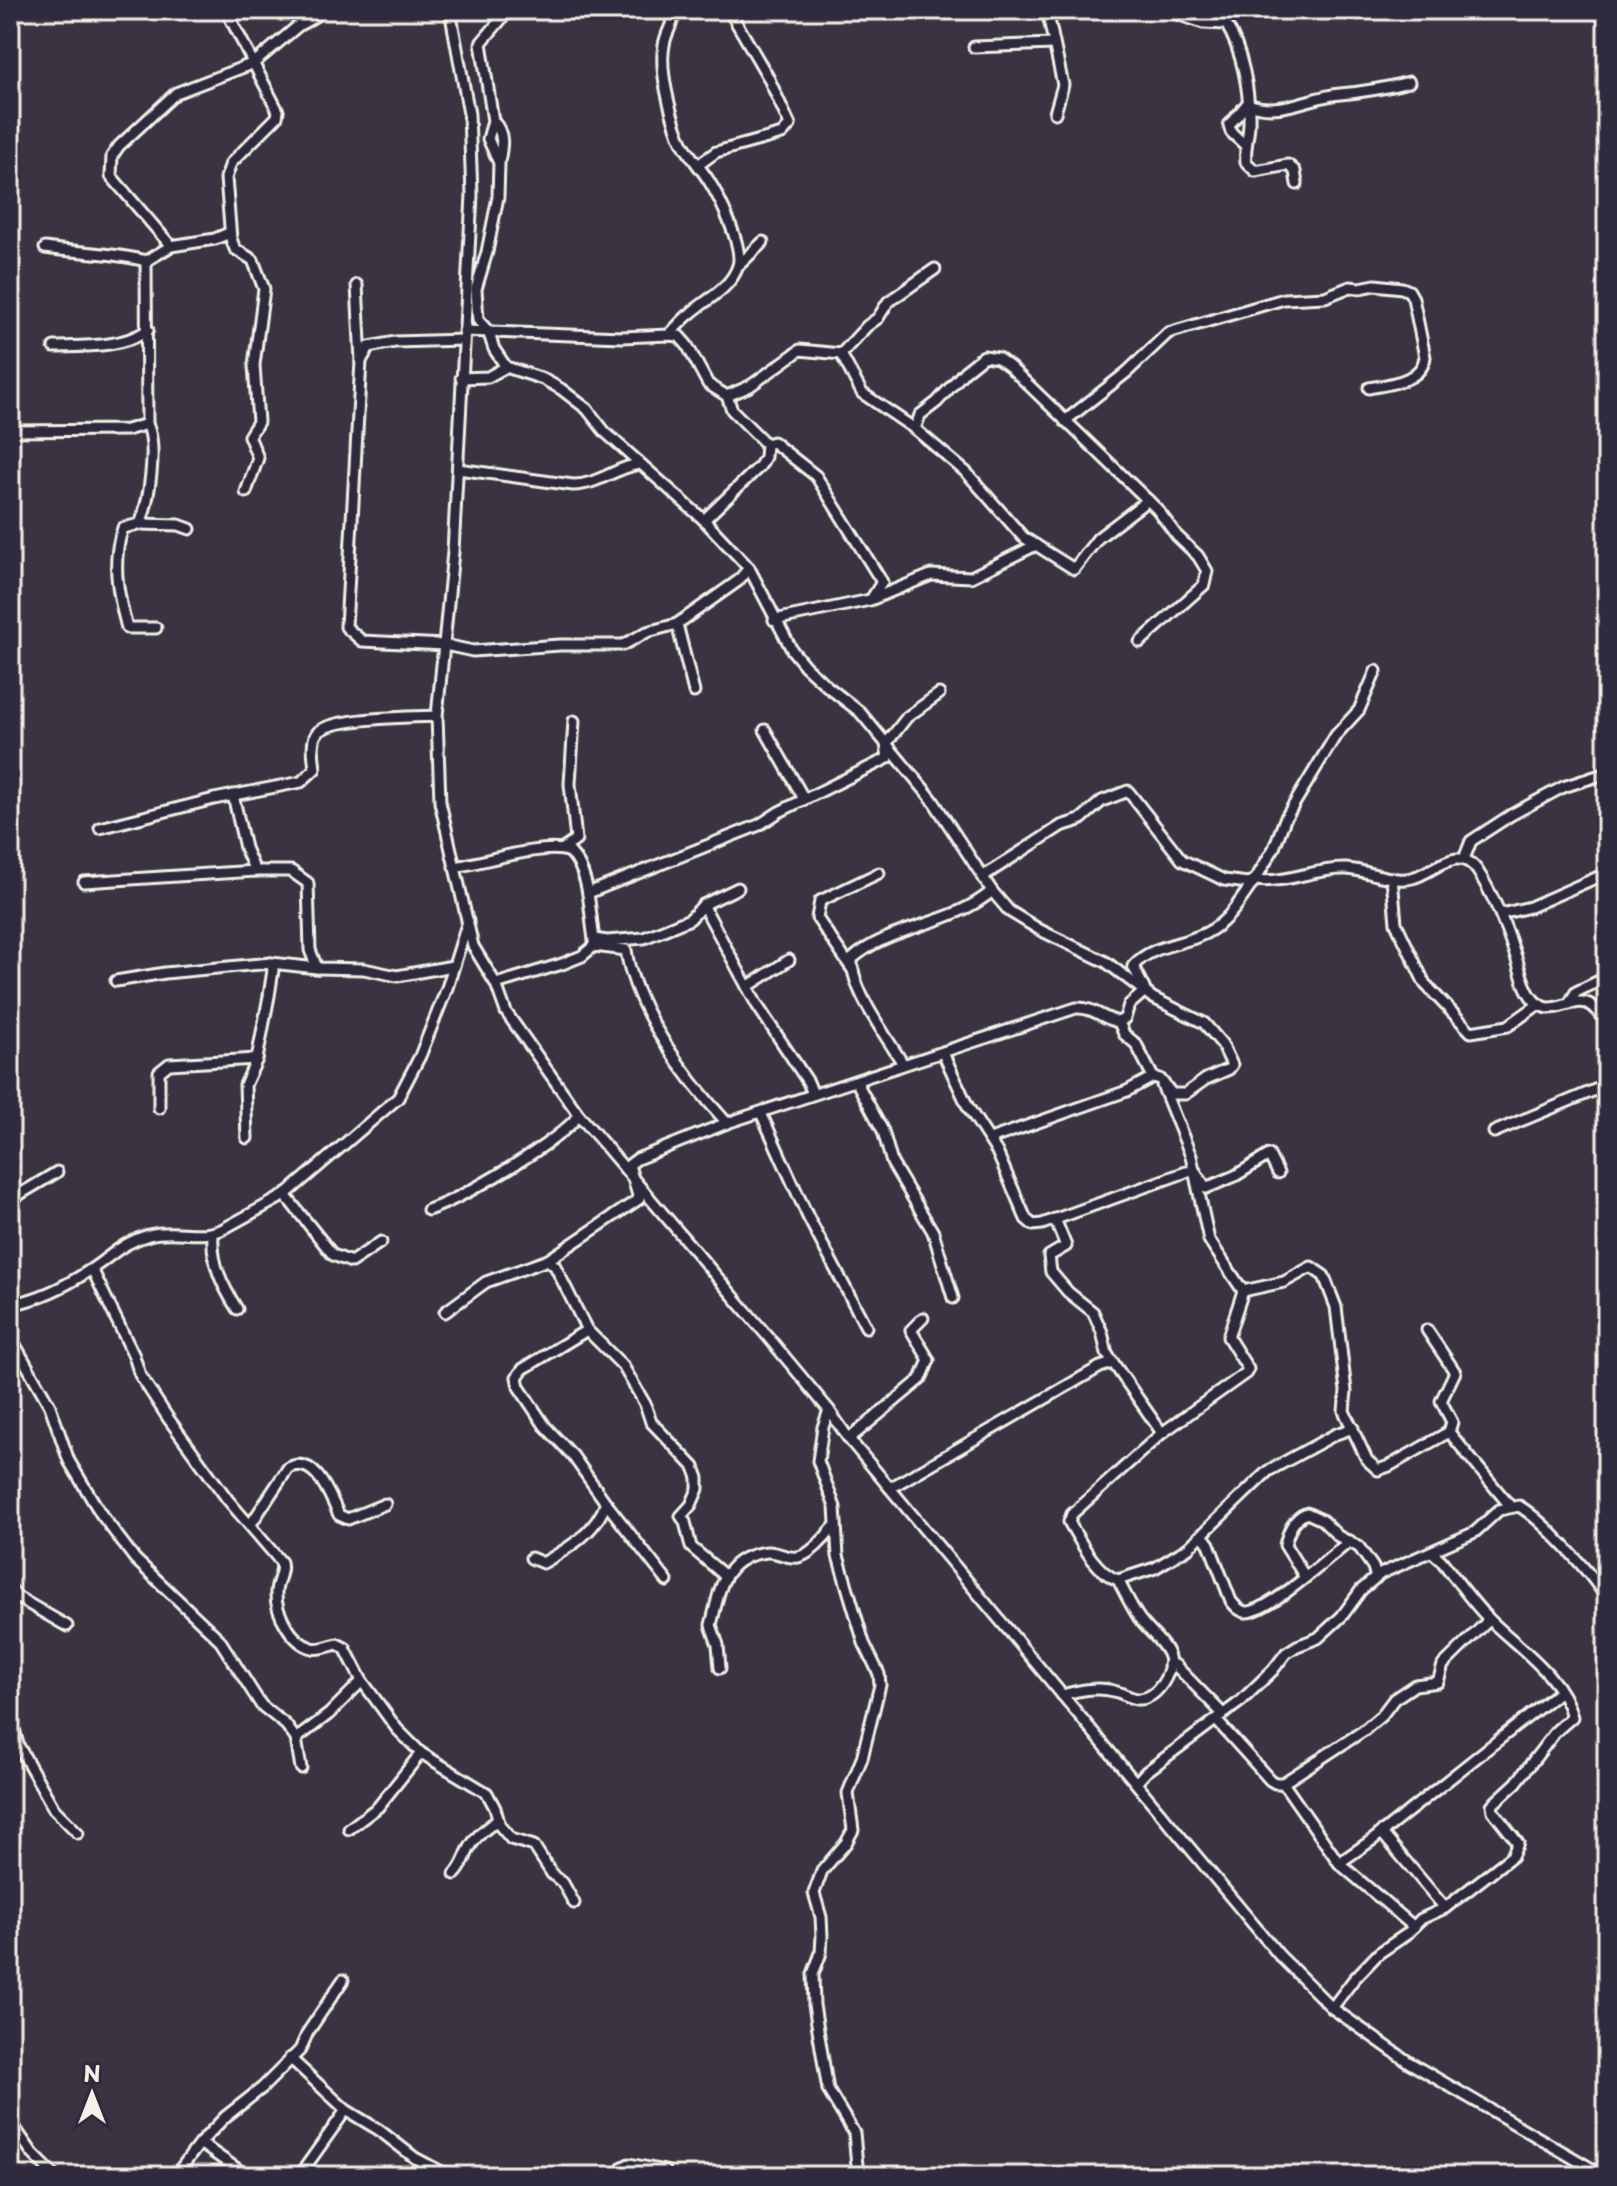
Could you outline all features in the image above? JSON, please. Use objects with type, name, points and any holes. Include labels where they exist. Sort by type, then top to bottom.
[{"type":"street","points":[[226,10],[278,111],[277,117],[227,169],[229,233],[235,249],[253,260],[264,289],[254,365],[258,422],[249,436],[258,458],[246,492]]},
{"type":"street","points":[[171,246],[111,176],[112,156],[176,93],[254,63],[320,10]]},
{"type":"street","points":[[450,10],[469,114],[472,195],[458,469],[437,716],[440,802],[473,946],[496,984],[506,1012],[579,1115],[829,1410],[849,1439],[1279,1955],[1332,2008],[1410,2063],[1604,2176]]},
{"type":"street","points":[[509,10],[481,43],[493,121],[499,128],[502,144],[498,197],[476,289],[478,320],[488,331],[494,349],[506,367],[543,379],[587,409],[605,432],[704,520],[749,568],[774,620],[805,666],[860,712],[932,799],[982,877],[1009,911],[1106,962],[1145,991],[1204,1023],[1231,1060],[1229,1069],[1179,1096],[1172,1094],[1156,1078]]},
{"type":"street","points":[[675,10],[674,23],[664,44],[665,78],[679,135],[692,161],[709,182],[731,226],[738,266]]},
{"type":"street","points":[[698,165],[716,152],[782,134],[790,125],[768,77],[729,10]]},
{"type":"street","points":[[1047,10],[1063,85],[1055,113]]},
{"type":"street","points":[[1165,10],[1203,23],[1226,24],[1233,34],[1242,67],[1249,123],[1246,162],[1255,171],[1288,165],[1295,171],[1297,184]]},
{"type":"street","points":[[974,47],[1053,44]]},
{"type":"street","points":[[1247,104],[1258,108],[1298,106],[1340,94],[1370,92],[1409,82]]},
{"type":"street","points":[[1246,146],[1231,132],[1229,125],[1247,104]]},
{"type":"street","points":[[45,248],[121,254],[146,261],[171,246],[215,239],[229,233]]},
{"type":"street","points":[[669,335],[689,314],[721,292],[738,266],[763,242]]},
{"type":"street","points":[[140,524],[146,509],[152,456],[152,434],[147,424],[146,261]]},
{"type":"street","points":[[841,354],[878,318],[888,302],[935,269]]},
{"type":"street","points":[[466,284],[476,289]]},
{"type":"street","points":[[357,285],[361,361],[346,627],[362,641],[445,645],[473,651],[568,644],[623,645],[647,632],[677,624],[738,581],[749,568]]},
{"type":"street","points":[[1065,421],[1127,372],[1168,333],[1284,299],[1325,297],[1350,287],[1375,285],[1402,288],[1409,291],[1413,298],[1424,365],[1420,372],[1410,378],[1369,388]]},
{"type":"street","points":[[54,347],[103,346],[137,338],[148,330]]},
{"type":"street","points":[[361,361],[369,347],[488,331],[622,337],[679,336],[708,384],[727,396],[732,410],[766,444],[765,457],[760,466],[704,520]]},
{"type":"street","points":[[137,338],[147,344]]},
{"type":"street","points":[[727,396],[750,386],[800,350],[841,354]]},
{"type":"street","points":[[841,354],[862,393],[915,429],[967,473],[1023,537],[1074,569],[1098,538],[1148,500]]},
{"type":"street","points":[[915,429],[920,415],[984,356],[998,358],[1010,367],[1148,500],[1198,556],[1207,571],[1204,585],[1140,642]]},
{"type":"street","points":[[461,378],[488,377],[506,367]]},
{"type":"street","points":[[10,431],[127,430],[147,424]]},
{"type":"street","points":[[766,444],[773,442],[816,476],[882,582],[870,600]]},
{"type":"street","points":[[458,469],[588,485],[621,467],[639,464]]},
{"type":"street","points":[[156,628],[127,628],[116,588],[118,541],[123,528],[140,524],[179,525],[190,529]]},
{"type":"street","points":[[774,620],[870,600],[931,575],[971,577],[1036,545]]},
{"type":"street","points":[[677,624],[694,692]]},
{"type":"street","points":[[1145,991],[1133,966],[1141,956],[1192,939],[1214,928],[1234,911],[1274,848],[1285,819],[1336,735],[1359,710],[1376,671]]},
{"type":"street","points":[[588,893],[759,825],[888,758],[886,744],[907,717],[939,694]]},
{"type":"street","points":[[100,828],[233,795],[301,782],[315,769],[314,739],[325,728],[361,720],[437,716]]},
{"type":"street","points":[[574,721],[570,784],[576,858],[588,893],[594,943]]},
{"type":"street","points":[[765,730],[804,799]]},
{"type":"street","points":[[1464,859],[1471,841],[1511,815],[1563,787],[1607,773]]},
{"type":"street","points":[[982,877],[1061,826],[1080,820],[1102,801],[1128,791],[1182,860],[1224,880],[1248,883],[1255,880],[1287,880],[1345,869],[1406,879],[1420,876],[1442,861],[1464,859],[1479,874],[1501,914],[1526,987],[1539,1004],[1555,1009],[1580,1000],[1597,1008],[1607,1027]]},
{"type":"street","points":[[233,795],[245,848],[255,871]]},
{"type":"street","points":[[454,867],[503,856],[563,849],[576,840]]},
{"type":"street","points":[[563,849],[576,858]]},
{"type":"street","points":[[84,882],[291,871],[308,883],[310,950],[317,968]]},
{"type":"street","points":[[852,969],[817,918],[820,901],[879,873]]},
{"type":"street","points":[[1501,914],[1530,907],[1607,873]]},
{"type":"street","points":[[1392,878],[1396,923],[1425,984],[1471,1032],[1508,1026],[1539,1004]]},
{"type":"street","points":[[496,984],[582,956],[594,943],[644,938],[690,919],[703,905],[738,888]]},
{"type":"street","points":[[903,1064],[857,986],[852,959],[863,950],[978,903],[992,891]]},
{"type":"street","points":[[703,905],[747,987],[813,1094]]},
{"type":"street","points":[[10,1305],[38,1299],[92,1269],[113,1251],[146,1235],[178,1231],[213,1234],[285,1195],[398,1098],[420,1056],[447,988],[468,919]]},
{"type":"street","points":[[594,943],[626,950],[629,972],[676,1061],[727,1123]]},
{"type":"street","points":[[301,964],[310,950]]},
{"type":"street","points":[[747,987],[789,960]]},
{"type":"street","points":[[116,981],[271,963],[364,969],[397,976],[453,966]]},
{"type":"street","points":[[247,1138],[245,1085],[257,1059],[273,970],[271,963]]},
{"type":"street","points":[[1570,1002],[1576,992],[1607,977]]},
{"type":"street","points":[[445,1312],[486,1282],[548,1260],[639,1199],[629,1165],[637,1159],[727,1123],[1076,1008],[1095,1009],[1107,1020],[1119,1022],[1125,1018],[1129,1005],[1145,991]]},
{"type":"street","points":[[1119,1022],[1124,1034],[1136,1044],[1156,1078],[1182,1131],[1195,1171],[1206,1188],[1235,1176],[1269,1155],[1278,1173]]},
{"type":"street","points":[[943,1053],[968,1107],[990,1139],[1026,1219],[1033,1225],[1195,1171]]},
{"type":"street","points":[[159,1108],[159,1072],[169,1064],[257,1059]]},
{"type":"street","points":[[990,1139],[1112,1097],[1156,1078]]},
{"type":"street","points":[[856,1081],[883,1131],[892,1163],[933,1232],[953,1298]]},
{"type":"street","points":[[1494,1132],[1607,1085]]},
{"type":"street","points":[[761,1113],[808,1217],[866,1327]]},
{"type":"street","points":[[428,1210],[446,1204],[548,1143],[570,1127],[579,1115]]},
{"type":"street","points":[[1195,1171],[1209,1240],[1243,1291]]},
{"type":"street","points":[[10,1200],[57,1172]]},
{"type":"street","points":[[285,1195],[333,1255],[351,1262],[381,1242]]},
{"type":"street","points":[[1055,1219],[1066,1246],[1049,1256],[1051,1272],[1068,1292],[1093,1312],[1107,1354],[1162,1433]]},
{"type":"street","points":[[213,1234],[212,1252],[217,1273],[237,1309]]},
{"type":"street","points":[[548,1260],[555,1266],[587,1330],[623,1366],[645,1404],[651,1422],[694,1467],[698,1489],[691,1505],[681,1516],[691,1547],[724,1575]]},
{"type":"street","points":[[1243,1291],[1284,1282],[1311,1267],[1324,1276],[1336,1307],[1346,1391],[1344,1411],[1367,1460],[1378,1470],[1449,1432],[1452,1422],[1441,1401],[1455,1372],[1427,1330]]},
{"type":"street","points":[[92,1269],[140,1375],[215,1483],[281,1562],[283,1568],[276,1587],[276,1598],[289,1629],[310,1648],[341,1645],[362,1681],[397,1729],[421,1753],[487,1793],[498,1820],[511,1839],[534,1846],[552,1874],[563,1883],[574,1903]]},
{"type":"street","points":[[1243,1291],[1228,1337],[1248,1369],[1246,1373],[1162,1433],[1072,1514],[1069,1522],[1089,1555],[1110,1577],[1118,1580],[1155,1568],[1203,1536],[1268,1471],[1353,1428]]},
{"type":"street","points":[[849,1439],[921,1379],[929,1360],[911,1330],[923,1318]]},
{"type":"street","points":[[587,1330],[523,1369],[517,1377],[519,1387],[545,1426],[573,1456],[667,1581]]},
{"type":"street","points":[[10,1336],[50,1406],[69,1461],[101,1514],[135,1559],[219,1639],[261,1705],[286,1725],[296,1739],[301,1768]]},
{"type":"street","points":[[890,1488],[1100,1367],[1113,1363]]},
{"type":"street","points":[[829,1410],[818,1461],[835,1507],[838,1556],[864,1643],[879,1674],[880,1685],[859,1769],[848,1793],[853,1830],[822,1871],[814,1893],[821,1917],[822,1936],[821,1953],[813,1974],[814,2005],[828,2090],[854,2133],[858,2176]]},
{"type":"street","points":[[1449,1432],[1510,1506]]},
{"type":"street","points":[[251,1524],[288,1468],[294,1465],[313,1471],[343,1518],[348,1519],[385,1504]]},
{"type":"street","points":[[531,1558],[543,1563],[568,1548],[600,1520],[606,1503]]},
{"type":"street","points":[[1137,1782],[1249,1694],[1286,1653],[1318,1638],[1376,1578],[1475,1532],[1499,1510],[1519,1506],[1528,1511],[1607,1599]]},
{"type":"street","points":[[1305,1577],[1285,1545],[1289,1531],[1301,1515],[1312,1513],[1367,1558],[1376,1578]]},
{"type":"street","points":[[720,1668],[718,1645],[711,1625],[718,1609],[717,1600],[724,1575],[755,1555],[771,1552],[797,1557],[807,1553],[836,1525]]},
{"type":"street","points":[[1203,1536],[1209,1544],[1226,1591],[1237,1609],[1247,1612],[1260,1609],[1350,1541]]},
{"type":"street","points":[[1332,2008],[1379,1953],[1421,1919],[1445,1908],[1517,1849],[1518,1843],[1493,1811],[1492,1805],[1516,1783],[1572,1715],[1535,1660],[1489,1620],[1432,1552]]},
{"type":"street","points":[[1062,1695],[1088,1689],[1115,1691],[1138,1700],[1157,1690],[1165,1678],[1169,1655],[1138,1617],[1118,1580]]},
{"type":"street","points":[[10,1588],[17,1597],[67,1626]]},
{"type":"street","points":[[1283,1783],[1363,1731],[1382,1715],[1394,1699],[1415,1685],[1438,1682],[1443,1665],[1489,1620]]},
{"type":"street","points":[[1169,1665],[1175,1665],[1270,1780],[1283,1783],[1339,1863],[1414,1927]]},
{"type":"street","points":[[296,1739],[329,1714],[362,1681]]},
{"type":"street","points":[[1339,1863],[1559,1692]]},
{"type":"street","points":[[10,1712],[18,1745],[54,1809],[78,1833]]},
{"type":"street","points":[[349,1829],[378,1807],[421,1753]]},
{"type":"street","points":[[455,1874],[463,1866],[471,1845],[498,1820]]},
{"type":"street","points":[[1381,1832],[1445,1908]]},
{"type":"street","points":[[175,2176],[225,2117],[262,2088],[300,2050],[308,2032],[343,1980]]},
{"type":"street","points":[[290,2058],[346,2110],[379,2130],[415,2158],[449,2176]]},
{"type":"street","points":[[299,2176],[346,2110]]},
{"type":"street","points":[[10,2121],[33,2154],[55,2176]]},
{"type":"street","points":[[200,2143],[247,2176]]},
{"type":"street","points":[[619,2176],[623,2167],[629,2164],[665,2171]]}]
